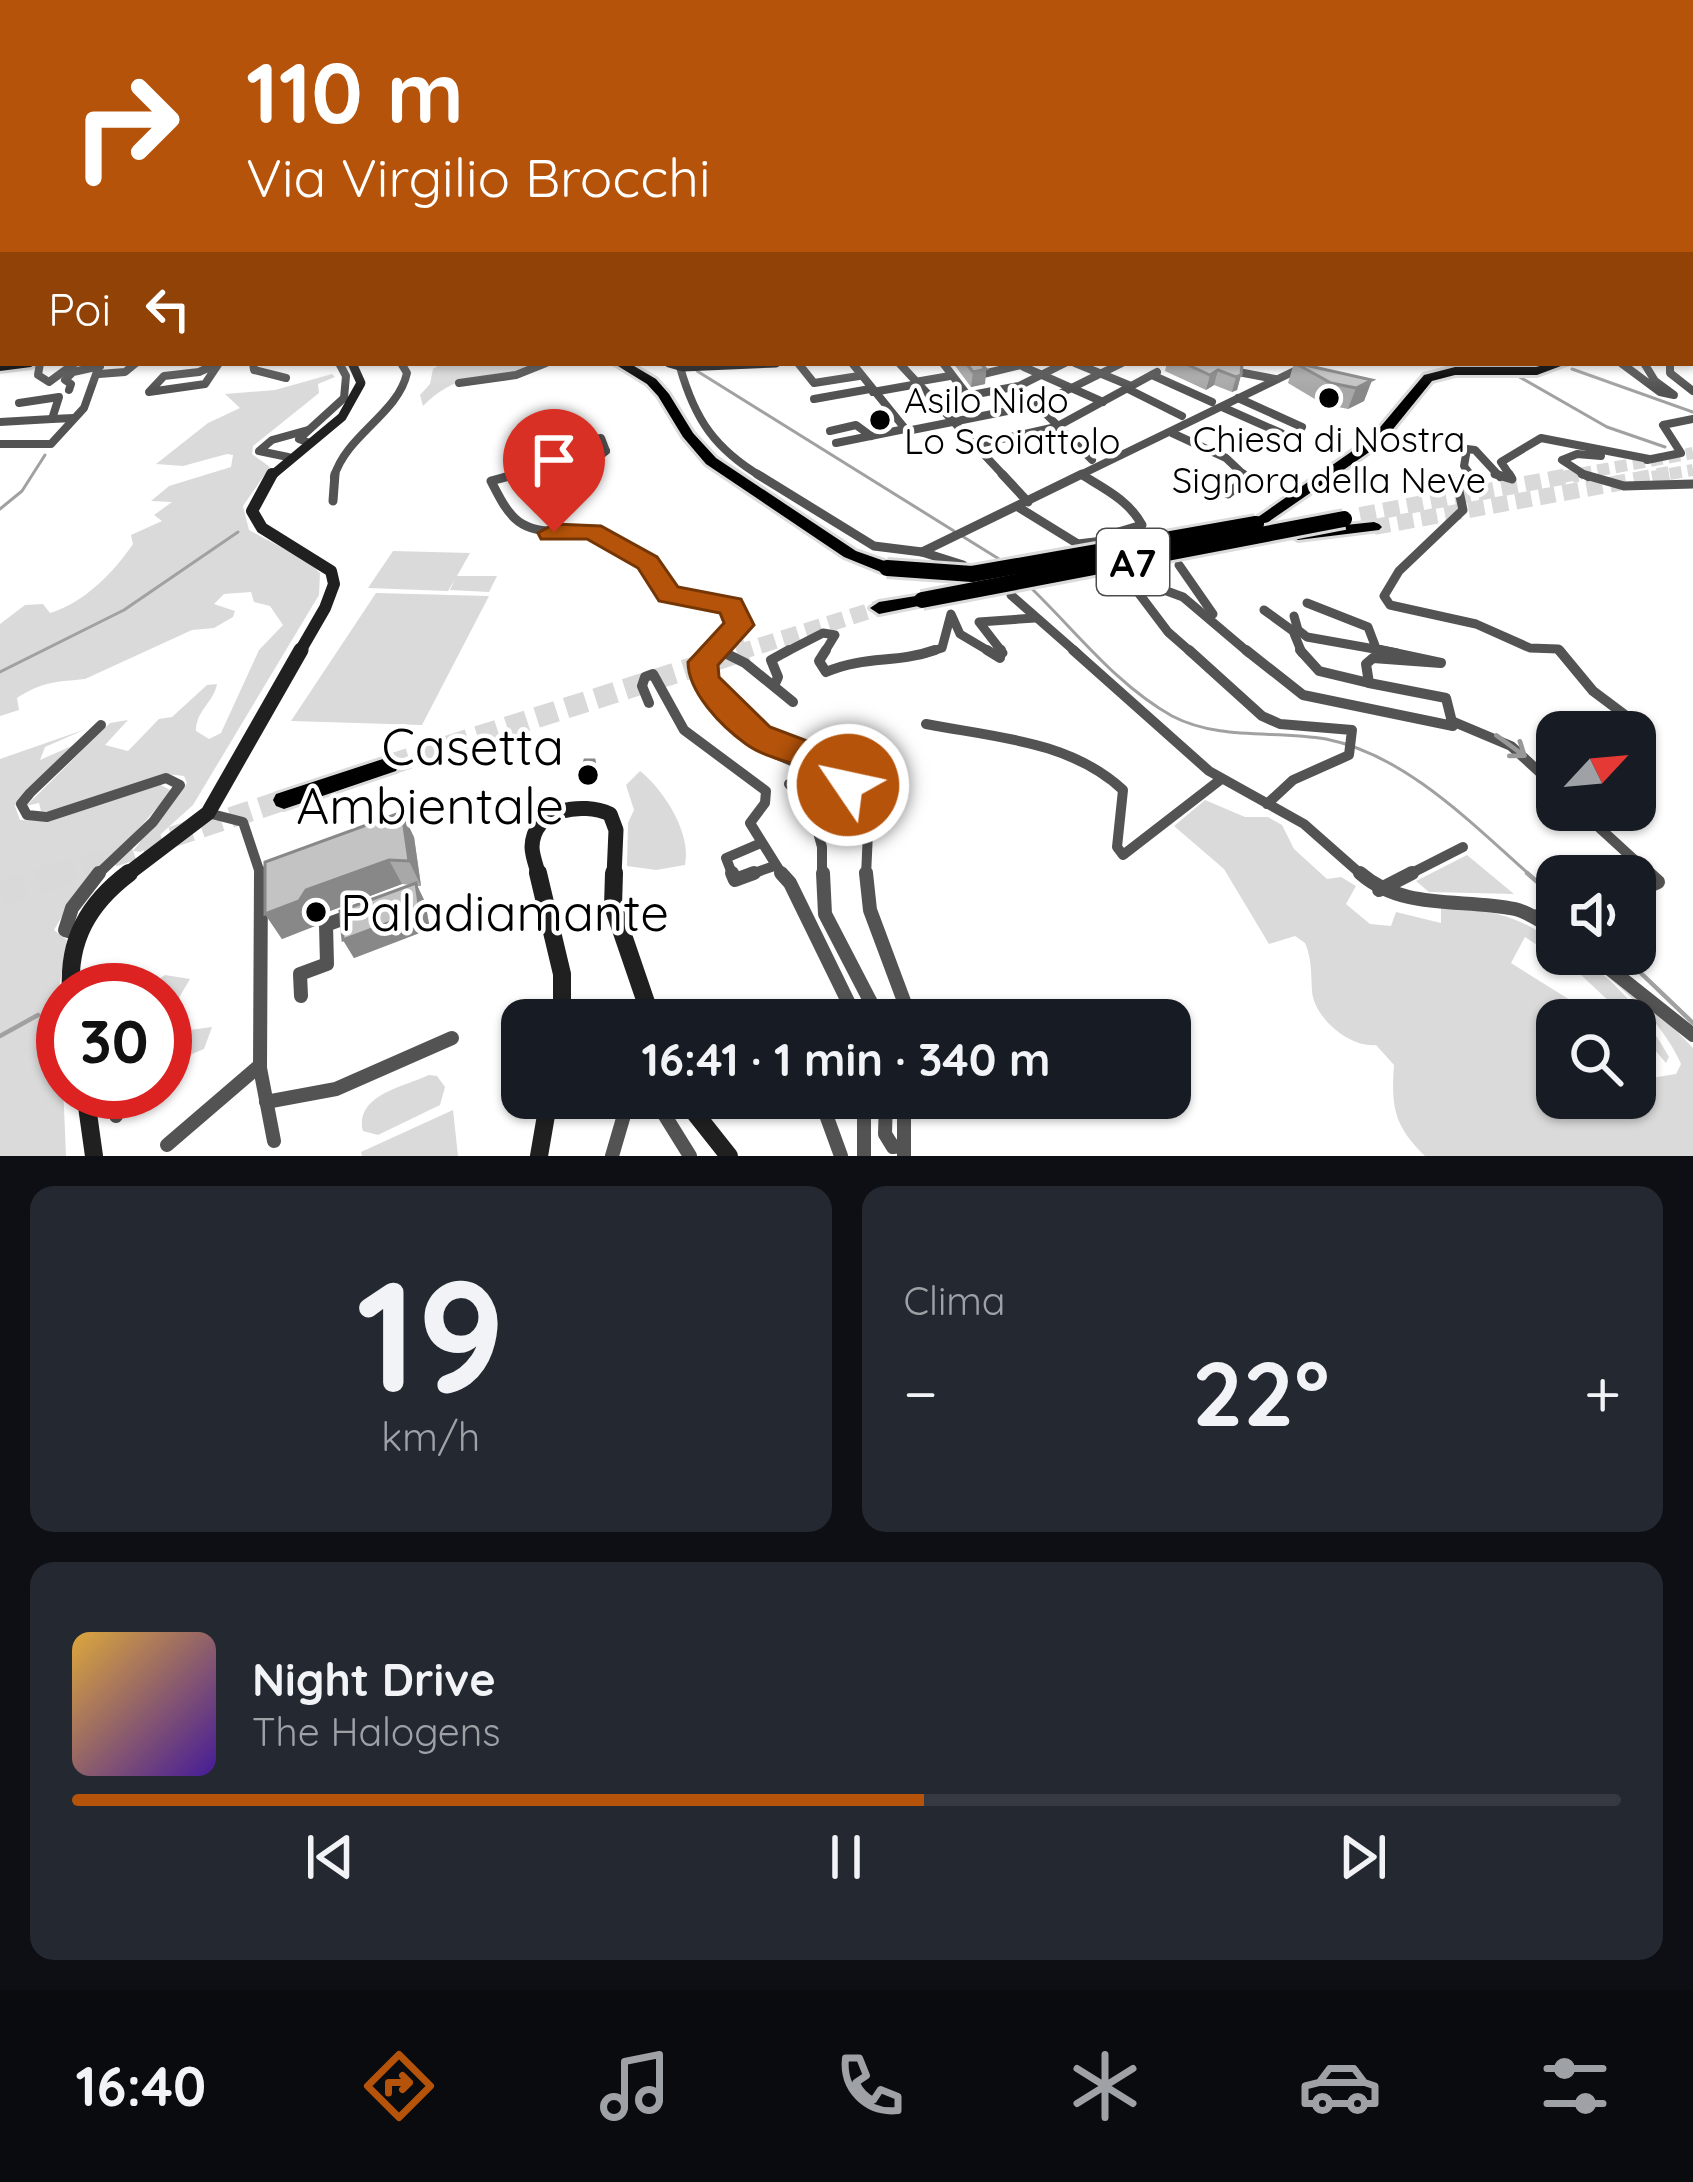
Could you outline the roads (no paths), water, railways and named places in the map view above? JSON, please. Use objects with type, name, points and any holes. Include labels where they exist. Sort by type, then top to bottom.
[{"type":"highway","name":"A7","points":[[625,366],[650,378],[663,391],[693,443],[711,460],[841,548],[887,568],[972,574],[1256,524],[1376,442],[1429,378],[1463,371],[1552,366]]},
{"type":"highway","name":"A7","points":[[879,608],[1356,523]]},
{"type":"highway","points":[[284,800],[389,765]]},
{"type":"street","points":[[34,366],[49,382],[71,366]]},
{"type":"street","points":[[69,390],[71,384],[65,380],[71,372],[100,368],[125,372],[132,366]]},
{"type":"street","points":[[213,366],[162,376],[149,392],[208,380],[220,384]]},
{"type":"street","points":[[208,380],[217,366]]},
{"type":"street","points":[[254,366],[254,370],[286,378]]},
{"type":"street","points":[[69,963],[75,934],[114,884],[208,813],[333,590],[334,578],[327,566],[262,528],[252,517],[256,496],[348,393],[349,381],[341,366]]},
{"type":"street","points":[[288,457],[259,451],[266,442],[310,435],[353,405],[361,383],[353,366]]},
{"type":"street","points":[[333,501],[332,475],[346,451],[404,387],[407,374],[403,366]]},
{"type":"street","points":[[459,383],[508,372],[531,374],[542,366]]},
{"type":"street","points":[[700,366],[678,366],[692,413],[726,454],[874,546],[922,552],[963,565]]},
{"type":"street","points":[[800,366],[814,383],[860,376]]},
{"type":"street","points":[[854,366],[904,429]]},
{"type":"street","points":[[902,366],[1023,505],[1078,544],[1120,539]]},
{"type":"street","points":[[945,366],[968,396]]},
{"type":"street","points":[[978,366],[1000,390]]},
{"type":"street","points":[[982,374],[1022,366],[1103,402]]},
{"type":"street","points":[[935,402],[1000,390],[1059,366]]},
{"type":"street","points":[[1082,366],[1182,416]]},
{"type":"street","points":[[836,443],[1037,405],[1116,366]]},
{"type":"street","points":[[1286,366],[1305,377]]},
{"type":"street","points":[[922,552],[1305,366]]},
{"type":"street","points":[[1625,366],[1651,386],[1674,395],[1655,381],[1646,366]]},
{"type":"street","points":[[1670,366],[1670,373],[1693,391]]},
{"type":"street","points":[[0,447],[51,444],[96,394],[100,368]]},
{"type":"street","points":[[1215,369],[1277,379]]},
{"type":"street","points":[[974,445],[1056,427],[1155,373],[1281,433]]},
{"type":"street","points":[[814,399],[950,376]]},
{"type":"street","points":[[1159,402],[1183,390]]},
{"type":"street","points":[[19,403],[59,397],[52,419]]},
{"type":"street","points":[[1238,398],[1302,428]]},
{"type":"street","points":[[1037,405],[1093,460]]},
{"type":"street","points":[[0,422],[80,416]]},
{"type":"street","points":[[1693,419],[1663,425],[1681,453],[1624,462],[1577,454],[1562,460],[1574,470],[1619,484],[1663,490],[1693,484]]},
{"type":"street","points":[[830,431],[856,425],[871,436]]},
{"type":"street","points":[[1172,434],[1226,458],[1247,478],[1228,494]]},
{"type":"street","points":[[550,533],[559,525],[532,455],[597,437],[606,452]]},
{"type":"street","points":[[1620,711],[1593,691],[1558,650],[1527,647],[1476,624],[1390,604],[1384,596],[1407,564],[1446,532],[1463,510],[1457,482],[1473,479],[1464,466],[1468,449],[1507,480],[1512,479],[1501,462],[1541,438],[1649,459]]},
{"type":"street","points":[[534,470],[490,482],[515,522],[529,532],[592,532],[648,563],[669,595],[731,606],[740,625],[700,666],[700,675],[762,737],[835,766],[848,785]]},
{"type":"street","points":[[1084,476],[1138,515],[1142,525],[1115,533],[1141,568],[1134,579],[1137,592],[1168,632],[1262,716],[1280,724],[1344,729],[1352,734],[1351,752],[1291,779],[1267,804]]},
{"type":"street","points":[[1179,565],[1189,585],[1221,622],[1294,692],[1448,726],[1454,722],[1483,728],[1536,769]]},
{"type":"street","points":[[1134,579],[1169,590],[1221,622]]},
{"type":"street","points":[[1010,596],[1220,780],[1304,824],[1379,890],[1447,904],[1536,910]]},
{"type":"street","points":[[1307,603],[1368,627],[1376,648]]},
{"type":"street","points":[[1264,610],[1293,631],[1299,656],[1312,669],[1443,697],[1450,703],[1454,722]]},
{"type":"street","points":[[774,686],[778,676],[771,661],[797,643],[827,632],[835,635],[819,662],[826,672],[856,659],[913,658],[942,648],[951,614],[959,634],[1000,658],[1003,653],[980,622],[1035,618]]},
{"type":"street","points":[[1294,616],[1298,631],[1307,637],[1441,663],[1373,658],[1366,664],[1369,683]]},
{"type":"street","points":[[716,650],[745,662],[793,702]]},
{"type":"street","points":[[649,703],[642,686],[645,677],[653,674],[684,730],[766,791],[765,803],[750,823],[790,884],[847,999]]},
{"type":"street","points":[[926,724],[974,736],[1030,742],[1104,772],[1123,790],[1117,847],[1123,855],[1220,780]]},
{"type":"street","points":[[75,934],[65,930],[73,910],[180,785],[166,778],[47,817],[27,815],[21,804],[30,793],[101,725]]},
{"type":"street","points":[[762,737],[760,747],[810,769],[829,786]]},
{"type":"street","points":[[788,784],[804,800]]},
{"type":"street","points":[[562,999],[562,974],[532,846],[551,816],[589,805],[610,814],[616,830],[613,906],[644,999]]},
{"type":"street","points":[[861,809],[872,837],[866,866],[869,908],[903,999]]},
{"type":"street","points":[[208,813],[242,822],[250,833],[260,882],[260,1066],[274,1141]]},
{"type":"street","points":[[816,825],[825,843],[821,896],[825,914],[869,999]]},
{"type":"street","points":[[1603,831],[1629,855]]},
{"type":"street","points":[[760,844],[726,858],[735,880],[774,866]]},
{"type":"street","points":[[1379,890],[1463,847]]},
{"type":"street","points":[[260,882],[280,875]]},
{"type":"street","points":[[301,996],[300,974],[327,964],[326,926],[366,910]]},
{"type":"street","points":[[1622,975],[1693,1035]]},
{"type":"street","points":[[266,1102],[336,1089],[452,1038]]},
{"type":"street","points":[[167,1145],[260,1066]]},
{"type":"street","points":[[89,1119],[94,1156]]},
{"type":"street","points":[[539,1156],[545,1119]]},
{"type":"street","points":[[612,1156],[623,1119]]},
{"type":"street","points":[[667,1119],[690,1156]]},
{"type":"street","points":[[700,1119],[729,1156]]},
{"type":"street","points":[[827,1119],[841,1156]]},
{"type":"street","points":[[864,1119],[864,1156]]},
{"type":"street","points":[[885,1119],[885,1133],[893,1147],[904,1151],[904,1119]]},
{"type":"waterway","points":[[1572,369],[1693,412]]},
{"type":"waterway","points":[[697,371],[954,531]]},
{"type":"waterway","points":[[1516,375],[1607,427],[1665,447]]},
{"type":"waterway","points":[[0,509],[22,491],[45,455]]},
{"type":"waterway","points":[[0,672],[124,610],[238,532]]},
{"type":"waterway","points":[[962,536],[999,559]]},
{"type":"waterway","points":[[1029,586],[1114,673],[1172,716],[1209,729],[1306,736],[1355,747],[1436,794],[1531,876]]},
{"type":"waterway","points":[[1527,873],[1536,881]]},
{"type":"waterway","points":[[1643,975],[1693,1023]]},
{"type":"waterway","points":[[0,1036],[36,1016]]},
{"type":"tunnel","points":[[1564,477],[1693,453]]},
{"type":"tunnel","points":[[1658,476],[1693,470]]},
{"type":"tunnel","points":[[1564,477],[1578,474]]},
{"type":"tunnel","points":[[1658,476],[1669,474]]},
{"type":"tunnel","points":[[1374,527],[1658,476]]},
{"type":"tunnel","points":[[1652,477],[1658,476]]},
{"type":"tunnel","points":[[1360,515],[1564,477]]},
{"type":"tunnel","points":[[737,653],[879,608]]},
{"type":"tunnel","points":[[389,765],[747,650]]},
{"type":"tunnel","points":[[848,785],[861,809]]},
{"type":"tunnel","points":[[54,876],[284,800]]},
{"type":"tunnel","points":[[804,800],[816,825]]},
{"type":"tunnel","points":[[54,876],[63,873]]},
{"type":"tunnel","points":[[0,894],[54,876]]},
{"type":"place","name":"Chiesa di Nostra Signora della Neve","points":[[1329,398]]},
{"type":"place","name":"Asilo Nido Lo Scoiattolo","points":[[880,420]]},
{"type":"place","name":"Casetta Ambientale","points":[[588,775]]},
{"type":"place","name":"Paladiamante","points":[[316,912]]}]
